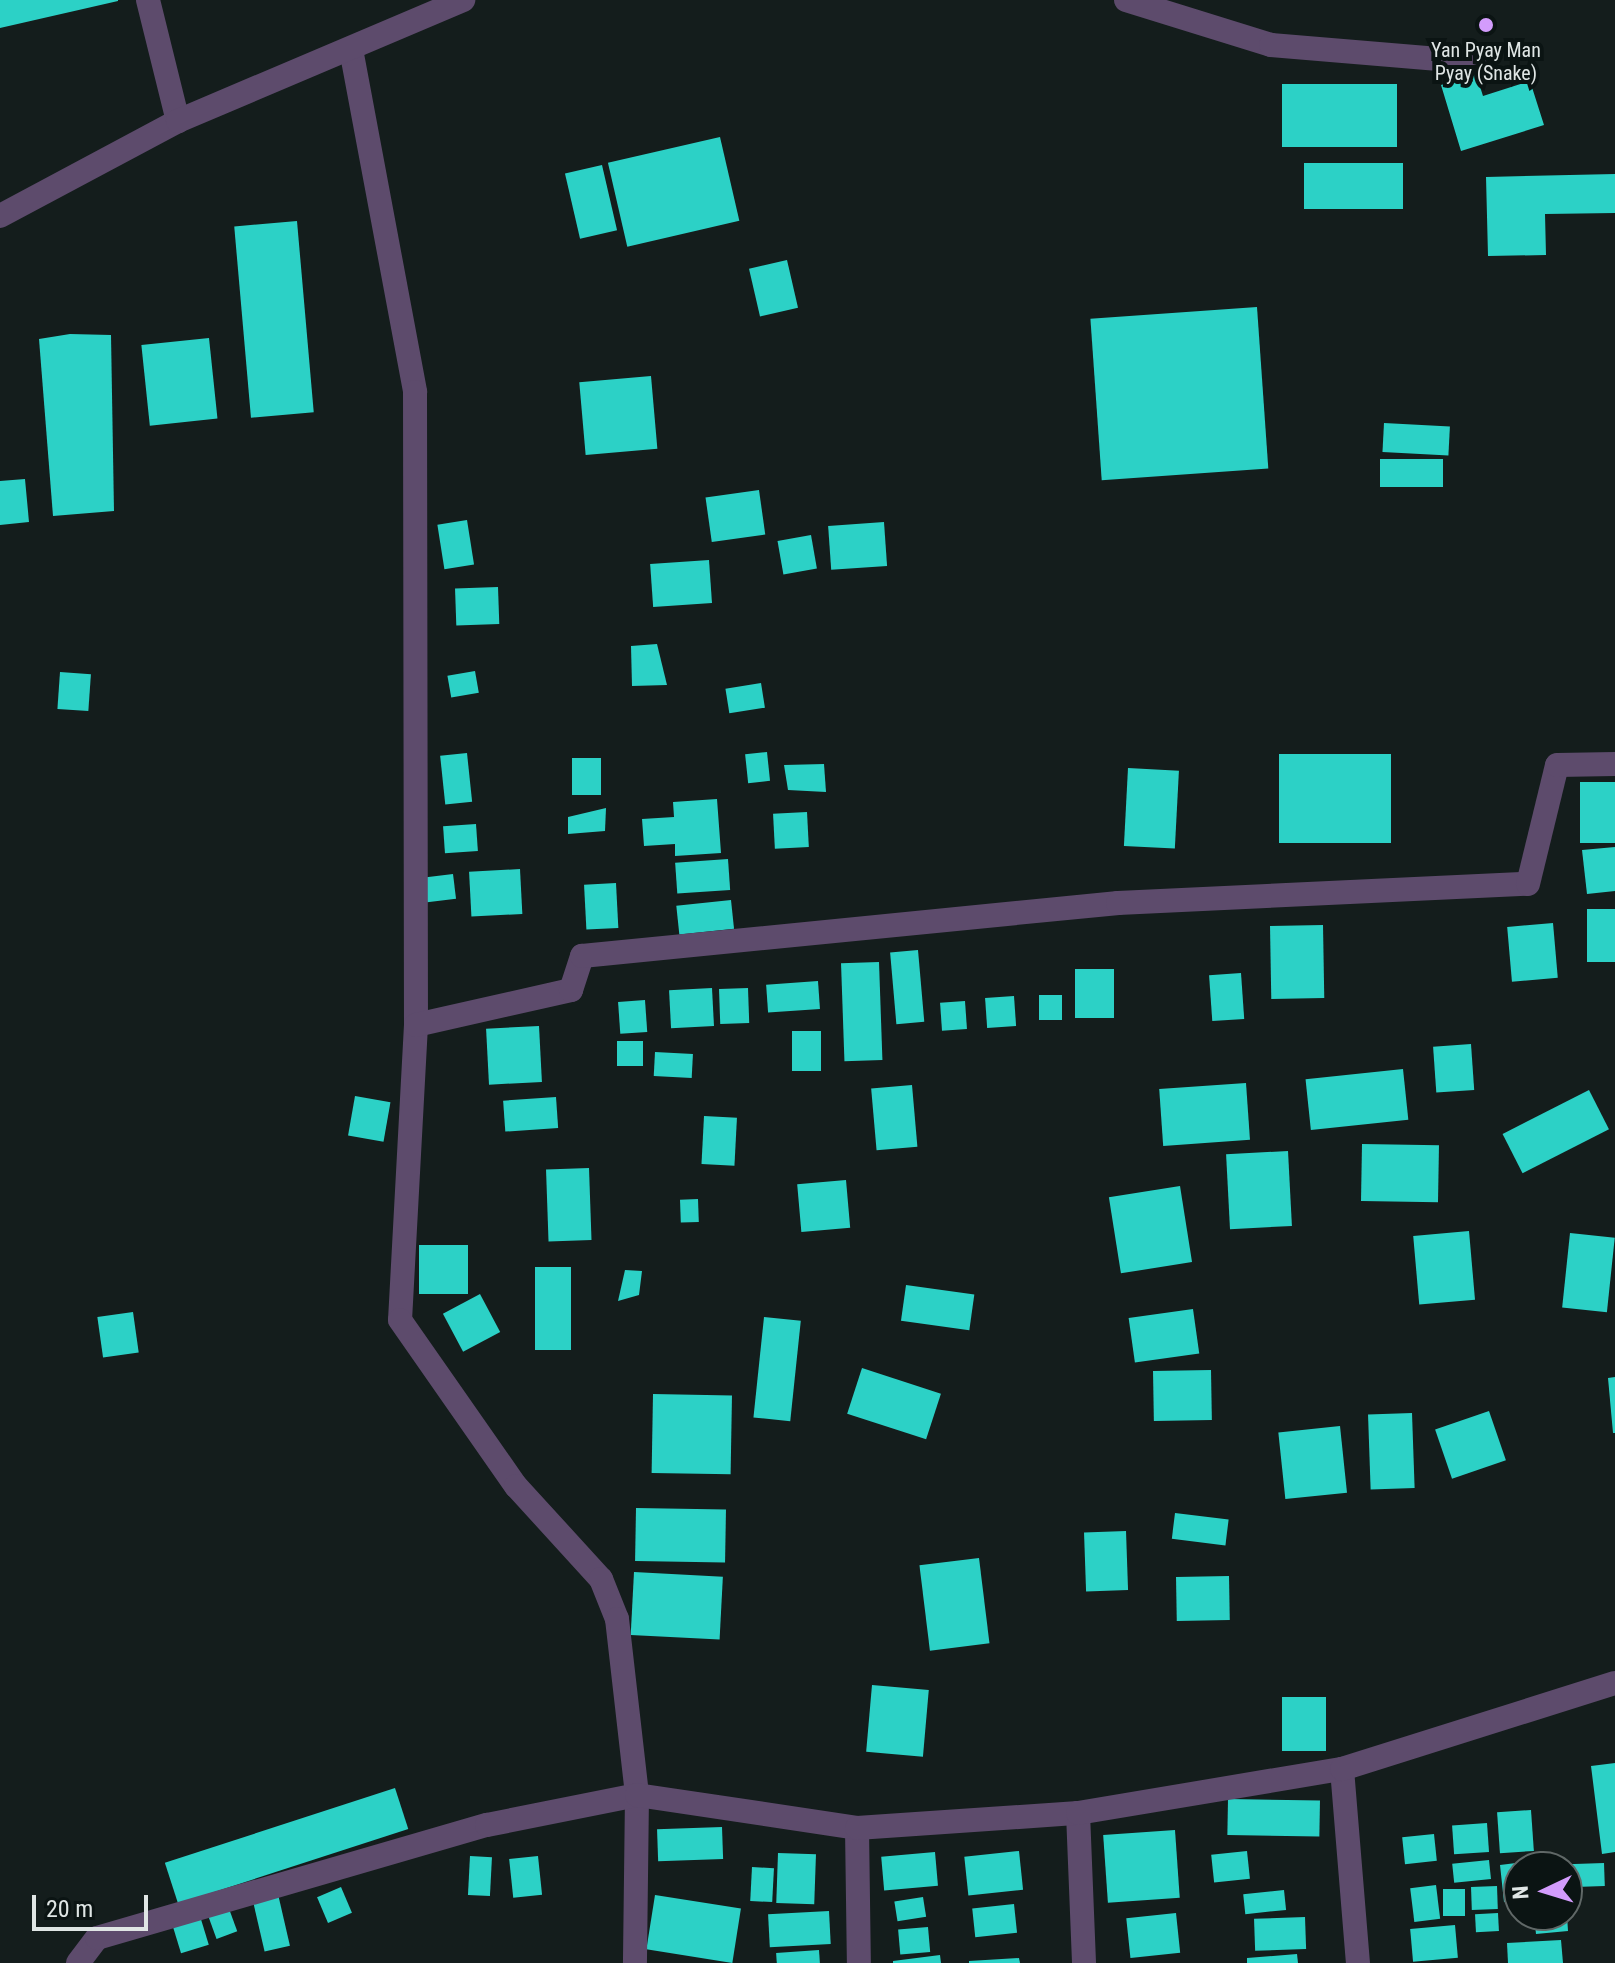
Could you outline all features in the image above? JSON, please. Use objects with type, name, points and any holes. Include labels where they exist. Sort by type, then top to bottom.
[{"type":"street","points":[[148,0],[178,121]]},
{"type":"street","points":[[0,216],[178,121],[463,0]]},
{"type":"street","points":[[1126,0],[1271,45],[1474,62]]},
{"type":"street","points":[[351,49],[415,392],[416,1025],[400,1320],[516,1486],[601,1579],[617,1619],[637,1795],[635,1963]]},
{"type":"street","points":[[416,1025],[571,990],[582,956],[1118,903],[1528,884],[1557,765],[1615,764]]},
{"type":"street","points":[[78,1963],[97,1938],[487,1825],[637,1795],[857,1828],[1078,1813],[1342,1769],[1615,1683]]},
{"type":"street","points":[[1342,1769],[1358,1963]]},
{"type":"street","points":[[1078,1813],[1084,1963]]},
{"type":"street","points":[[857,1828],[859,1963]]},
{"type":"building","points":[[0,0],[118,0],[118,1],[0,28]]},
{"type":"building","points":[[1476,74],[1483,96],[1530,81],[1544,125],[1461,151],[1441,85]]},
{"type":"building","points":[[1282,84],[1397,84],[1397,147],[1282,147]]},
{"type":"building","points":[[720,137],[739,221],[627,247],[608,163]]},
{"type":"building","points":[[1304,163],[1403,163],[1403,209],[1304,209]]},
{"type":"building","points":[[602,165],[617,230],[580,239],[565,174]]},
{"type":"building","points":[[1615,174],[1615,213],[1545,214],[1546,255],[1488,256],[1486,177]]},
{"type":"building","points":[[297,221],[314,412],[251,418],[234,226]]},
{"type":"building","points":[[787,260],[798,308],[760,317],[749,269]]},
{"type":"building","points":[[1257,307],[1268,469],[1102,480],[1090,319]]},
{"type":"building","points":[[70,334],[111,335],[114,511],[53,516],[39,339]]},
{"type":"building","points":[[209,338],[217,419],[150,426],[141,345]]},
{"type":"building","points":[[651,376],[657,449],[586,455],[579,382]]},
{"type":"building","points":[[1384,423],[1450,426],[1448,455],[1382,452]]},
{"type":"building","points":[[1380,459],[1443,459],[1443,487],[1380,487]]},
{"type":"building","points":[[25,479],[29,522],[0,525],[0,481]]},
{"type":"building","points":[[759,490],[765,535],[712,542],[706,498]]},
{"type":"building","points":[[467,520],[474,564],[444,569],[437,525]]},
{"type":"building","points":[[884,522],[887,566],[831,570],[828,526]]},
{"type":"building","points":[[811,535],[817,568],[783,574],[778,541]]},
{"type":"building","points":[[709,560],[712,603],[653,607],[650,564]]},
{"type":"building","points":[[498,587],[499,624],[456,625],[455,589]]},
{"type":"building","points":[[657,644],[667,685],[632,686],[631,646]]},
{"type":"building","points":[[475,671],[479,693],[451,698],[447,676]]},
{"type":"building","points":[[60,672],[91,674],[88,711],[57,709]]},
{"type":"building","points":[[761,683],[765,708],[729,713],[725,689]]},
{"type":"building","points":[[767,752],[770,781],[748,783],[745,754]]},
{"type":"building","points":[[467,753],[472,802],[445,805],[440,756]]},
{"type":"building","points":[[1279,754],[1391,754],[1391,843],[1279,843]]},
{"type":"building","points":[[572,758],[601,758],[601,795],[572,795]]},
{"type":"building","points":[[824,764],[826,792],[788,790],[784,765]]},
{"type":"building","points":[[1128,768],[1179,771],[1175,849],[1124,846]]},
{"type":"building","points":[[1580,782],[1615,782],[1615,843],[1580,843]]},
{"type":"building","points":[[717,799],[721,853],[675,856],[675,844],[644,846],[642,819],[674,817],[673,802]]},
{"type":"building","points":[[606,808],[605,831],[568,834],[568,817]]},
{"type":"building","points":[[807,812],[809,847],[775,849],[773,814]]},
{"type":"building","points":[[476,824],[478,851],[445,853],[443,826]]},
{"type":"building","points":[[1615,847],[1615,891],[1587,894],[1582,850]]},
{"type":"building","points":[[728,859],[730,890],[677,894],[675,863]]},
{"type":"building","points":[[520,869],[522,914],[471,917],[469,872]]},
{"type":"building","points":[[453,874],[456,899],[427,902],[424,878]]},
{"type":"building","points":[[616,883],[618,928],[586,930],[584,885]]},
{"type":"building","points":[[731,900],[734,929],[679,935],[676,906]]},
{"type":"building","points":[[1587,909],[1615,909],[1615,962],[1587,962]]},
{"type":"building","points":[[1553,923],[1558,978],[1512,982],[1507,927]]},
{"type":"building","points":[[1323,925],[1324,998],[1271,999],[1270,926]]},
{"type":"building","points":[[918,950],[924,1022],[896,1024],[890,952]]},
{"type":"building","points":[[879,962],[882,1060],[844,1061],[841,963]]},
{"type":"building","points":[[1075,969],[1114,969],[1114,1018],[1075,1018]]},
{"type":"building","points":[[1241,973],[1244,1019],[1212,1021],[1209,975]]},
{"type":"building","points":[[818,981],[820,1009],[768,1013],[766,985]]},
{"type":"building","points":[[712,988],[714,1026],[671,1028],[669,990]]},
{"type":"building","points":[[748,988],[749,1023],[720,1024],[719,989]]},
{"type":"building","points":[[1039,995],[1062,995],[1062,1020],[1039,1020]]},
{"type":"building","points":[[1014,996],[1016,1026],[987,1028],[985,998]]},
{"type":"building","points":[[645,1000],[647,1032],[620,1034],[618,1002]]},
{"type":"building","points":[[965,1001],[967,1029],[942,1031],[940,1003]]},
{"type":"building","points":[[539,1026],[542,1082],[489,1085],[486,1029]]},
{"type":"building","points":[[792,1031],[821,1031],[821,1071],[792,1071]]},
{"type":"building","points":[[617,1041],[643,1041],[643,1066],[617,1066]]},
{"type":"building","points":[[1471,1044],[1474,1090],[1436,1093],[1433,1047]]},
{"type":"building","points":[[655,1052],[693,1054],[692,1078],[654,1076]]},
{"type":"building","points":[[1403,1069],[1408,1120],[1311,1130],[1306,1079]]},
{"type":"building","points":[[1246,1083],[1250,1140],[1163,1146],[1159,1089]]},
{"type":"building","points":[[912,1085],[917,1147],[877,1150],[871,1089]]},
{"type":"building","points":[[1589,1090],[1609,1129],[1523,1173],[1503,1134]]},
{"type":"building","points":[[355,1096],[390,1102],[384,1142],[348,1135]]},
{"type":"building","points":[[556,1097],[558,1128],[505,1132],[503,1101]]},
{"type":"building","points":[[704,1116],[737,1118],[734,1166],[701,1164]]},
{"type":"building","points":[[1362,1144],[1439,1145],[1438,1202],[1361,1201]]},
{"type":"building","points":[[1288,1151],[1292,1226],[1230,1229],[1226,1154]]},
{"type":"building","points":[[589,1168],[592,1240],[549,1241],[546,1170]]},
{"type":"building","points":[[846,1180],[850,1228],[801,1232],[797,1184]]},
{"type":"building","points":[[1180,1186],[1192,1262],[1121,1273],[1109,1197]]},
{"type":"building","points":[[698,1199],[699,1222],[681,1223],[680,1200]]},
{"type":"building","points":[[1469,1231],[1475,1300],[1419,1305],[1413,1236]]},
{"type":"building","points":[[1570,1233],[1615,1238],[1607,1312],[1562,1308]]},
{"type":"building","points":[[419,1245],[468,1245],[468,1294],[419,1294]]},
{"type":"building","points":[[535,1267],[571,1267],[571,1350],[535,1350]]},
{"type":"building","points":[[625,1270],[642,1271],[639,1295],[618,1301]]},
{"type":"building","points":[[906,1285],[974,1295],[969,1330],[901,1321]]},
{"type":"building","points":[[480,1294],[500,1332],[463,1352],[443,1314]]},
{"type":"building","points":[[1193,1309],[1199,1354],[1135,1363],[1129,1318]]},
{"type":"building","points":[[133,1312],[139,1353],[103,1358],[97,1317]]},
{"type":"building","points":[[764,1317],[801,1321],[790,1421],[753,1417]]},
{"type":"building","points":[[862,1368],[941,1394],[926,1439],[847,1414]]},
{"type":"building","points":[[1211,1370],[1212,1420],[1154,1421],[1153,1371]]},
{"type":"building","points":[[1615,1377],[1615,1433],[1613,1433],[1608,1378]]},
{"type":"building","points":[[653,1394],[732,1395],[731,1474],[652,1473]]},
{"type":"building","points":[[1489,1411],[1506,1460],[1452,1479],[1435,1430]]},
{"type":"building","points":[[1412,1413],[1415,1488],[1371,1489],[1368,1415]]},
{"type":"building","points":[[1340,1426],[1347,1493],[1285,1499],[1278,1432]]},
{"type":"building","points":[[636,1508],[726,1510],[725,1563],[635,1561]]},
{"type":"building","points":[[1175,1513],[1229,1520],[1225,1545],[1172,1539]]},
{"type":"building","points":[[1126,1531],[1128,1590],[1086,1591],[1084,1532]]},
{"type":"building","points":[[979,1558],[989,1643],[930,1651],[919,1565]]},
{"type":"building","points":[[634,1572],[723,1577],[720,1640],[631,1635]]},
{"type":"building","points":[[1229,1576],[1230,1620],[1177,1621],[1176,1577]]},
{"type":"building","points":[[872,1685],[929,1690],[923,1757],[866,1752]]},
{"type":"building","points":[[1282,1697],[1326,1697],[1326,1751],[1282,1751]]},
{"type":"building","points":[[1615,1763],[1615,1852],[1602,1854],[1591,1766]]},
{"type":"building","points":[[395,1788],[408,1829],[178,1904],[165,1863]]},
{"type":"building","points":[[1228,1799],[1320,1801],[1319,1837],[1227,1835]]},
{"type":"building","points":[[1531,1810],[1534,1851],[1500,1853],[1497,1812]]},
{"type":"building","points":[[1487,1823],[1489,1852],[1454,1854],[1452,1825]]},
{"type":"building","points":[[722,1827],[723,1859],[658,1861],[657,1829]]},
{"type":"building","points":[[1175,1830],[1180,1898],[1108,1903],[1103,1835]]},
{"type":"building","points":[[1434,1834],[1437,1861],[1405,1864],[1402,1837]]},
{"type":"building","points":[[1019,1851],[1023,1890],[968,1896],[964,1857]]},
{"type":"building","points":[[1247,1851],[1250,1879],[1214,1883],[1211,1855]]},
{"type":"building","points":[[935,1852],[938,1886],[884,1891],[881,1857]]},
{"type":"building","points":[[778,1853],[816,1854],[814,1904],[776,1903]]},
{"type":"building","points":[[470,1856],[492,1857],[490,1896],[468,1895]]},
{"type":"building","points":[[538,1856],[542,1895],[513,1898],[509,1859]]},
{"type":"building","points":[[1489,1860],[1491,1879],[1454,1883],[1452,1864]]},
{"type":"building","points":[[1604,1863],[1605,1886],[1583,1887],[1583,1864]]},
{"type":"building","points":[[1500,1865],[1503,1865],[1503,1893]]},
{"type":"building","points":[[752,1867],[774,1868],[772,1902],[750,1901]]},
{"type":"building","points":[[1436,1885],[1440,1919],[1414,1922],[1410,1888]]},
{"type":"building","points":[[1497,1886],[1498,1909],[1472,1910],[1471,1887]]},
{"type":"building","points":[[341,1887],[352,1913],[328,1923],[317,1897]]},
{"type":"building","points":[[1443,1889],[1465,1889],[1465,1916],[1443,1916]]},
{"type":"building","points":[[1284,1890],[1286,1910],[1245,1914],[1243,1894]]},
{"type":"building","points":[[278,1894],[290,1946],[265,1951],[253,1900]]},
{"type":"building","points":[[655,1895],[741,1909],[732,1963],[646,1949]]},
{"type":"building","points":[[923,1897],[926,1917],[897,1921],[894,1902]]},
{"type":"building","points":[[1014,1904],[1017,1933],[975,1937],[972,1908]]},
{"type":"building","points":[[228,1906],[237,1931],[217,1939],[207,1914]]},
{"type":"building","points":[[829,1911],[831,1944],[770,1947],[768,1914]]},
{"type":"building","points":[[1176,1913],[1180,1953],[1130,1958],[1126,1918]]},
{"type":"building","points":[[1498,1913],[1499,1931],[1476,1932],[1475,1914]]},
{"type":"building","points":[[200,1916],[209,1945],[181,1953],[172,1924]]},
{"type":"building","points":[[1305,1917],[1306,1949],[1255,1951],[1254,1919]]},
{"type":"building","points":[[1455,1925],[1458,1958],[1413,1962],[1410,1929]]},
{"type":"building","points":[[928,1927],[930,1952],[900,1955],[898,1930]]},
{"type":"building","points":[[1536,1931],[1568,1931],[1536,1934]]},
{"type":"building","points":[[1561,1940],[1563,1963],[1508,1963],[1507,1943]]},
{"type":"building","points":[[819,1950],[820,1963],[777,1963],[776,1953]]},
{"type":"building","points":[[1297,1954],[1298,1963],[1247,1963],[1247,1958]]},
{"type":"building","points":[[940,1955],[941,1963],[893,1963],[893,1961]]},
{"type":"building","points":[[1019,1958],[1020,1963],[969,1963],[969,1961]]},
{"type":"place","name":"Yan Pyay Man Pyay (Snake)","points":[[1486,25]]}]
